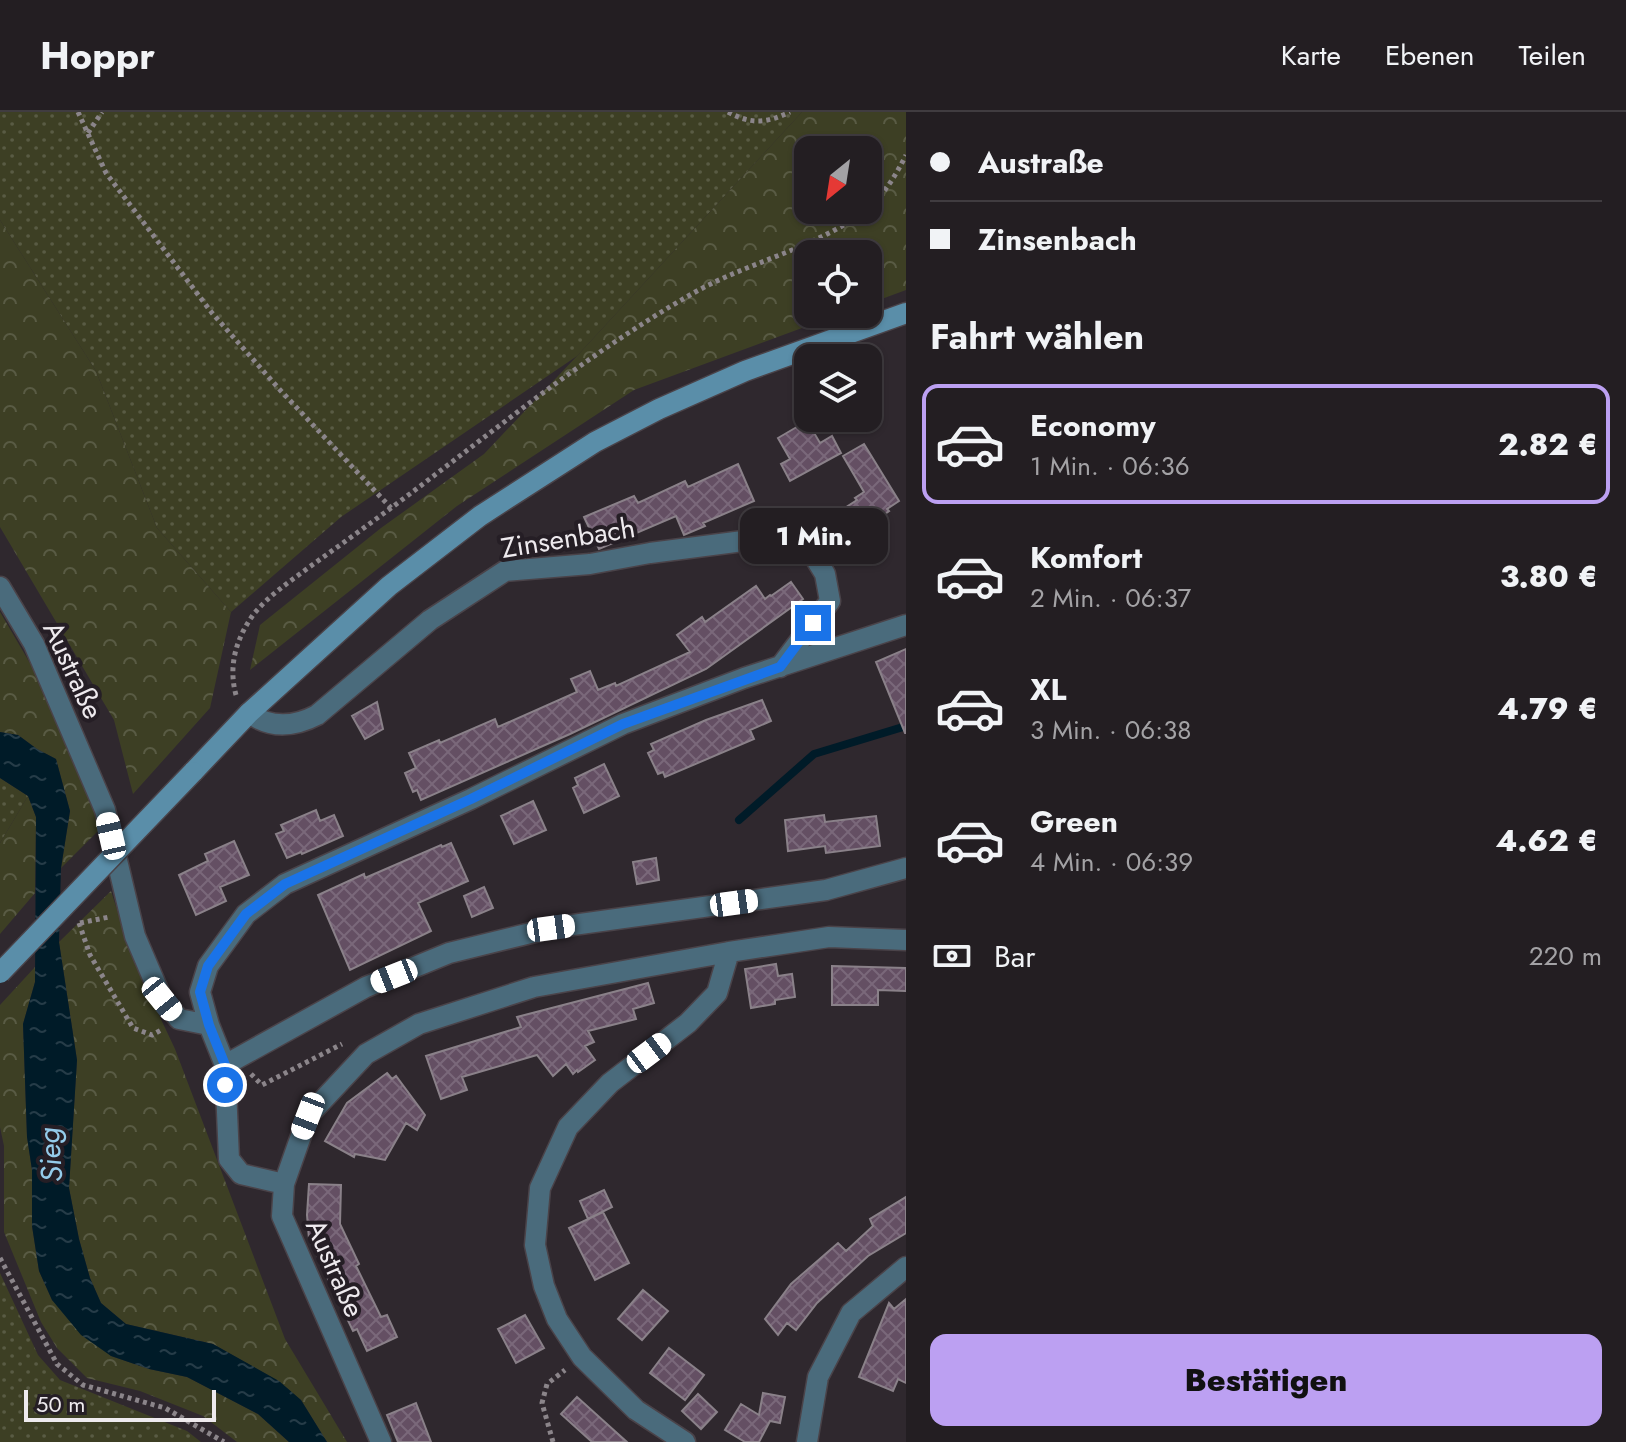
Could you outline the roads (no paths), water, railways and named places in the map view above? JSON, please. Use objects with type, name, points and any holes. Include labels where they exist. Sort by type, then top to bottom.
[{"type":"street","points":[[0,973],[249,713],[389,586],[480,516],[595,442],[659,409],[745,371],[906,313]]},
{"type":"street","name":"Zinsenbach","points":[[249,713],[262,722],[275,724],[306,721],[317,715],[430,620],[505,571],[590,564],[751,540],[814,556],[825,574],[830,601],[780,667]]},
{"type":"street","name":"Austraße","points":[[0,587],[34,644],[105,810],[135,936],[162,999],[179,1019],[209,1025]]},
{"type":"street","points":[[906,625],[623,724],[471,799],[285,884],[246,914],[208,966],[200,992],[209,1025],[230,1063],[229,1159],[241,1174],[284,1184],[308,1116],[366,1054],[419,1024],[534,987],[729,952],[829,937],[906,940]]},
{"type":"street","points":[[230,1063],[366,987],[449,953],[551,928],[826,890],[906,868]]},
{"type":"street","points":[[685,1442],[636,1410],[582,1357],[557,1319],[544,1286],[535,1245],[540,1188],[568,1127],[610,1083],[688,1023],[717,993],[729,952]]},
{"type":"street","name":"Austraße","points":[[284,1184],[282,1216],[381,1442]]},
{"type":"street","points":[[807,1442],[818,1377],[851,1313],[906,1267]]},
{"type":"water","name":"Sieg","points":[[0,732],[18,735],[56,759],[70,811],[61,868],[59,942],[77,1060],[69,1188],[79,1239],[101,1303],[126,1324],[213,1344],[279,1381],[301,1400],[327,1442],[289,1442],[258,1414],[187,1377],[149,1369],[111,1356],[81,1335],[52,1300],[39,1271],[32,1226],[32,1170],[27,1137],[23,1024],[35,982],[36,817],[28,796],[0,778]]},
{"type":"waterway","name":"Zinsenbach","points":[[739,820],[814,754],[906,726]]}]
